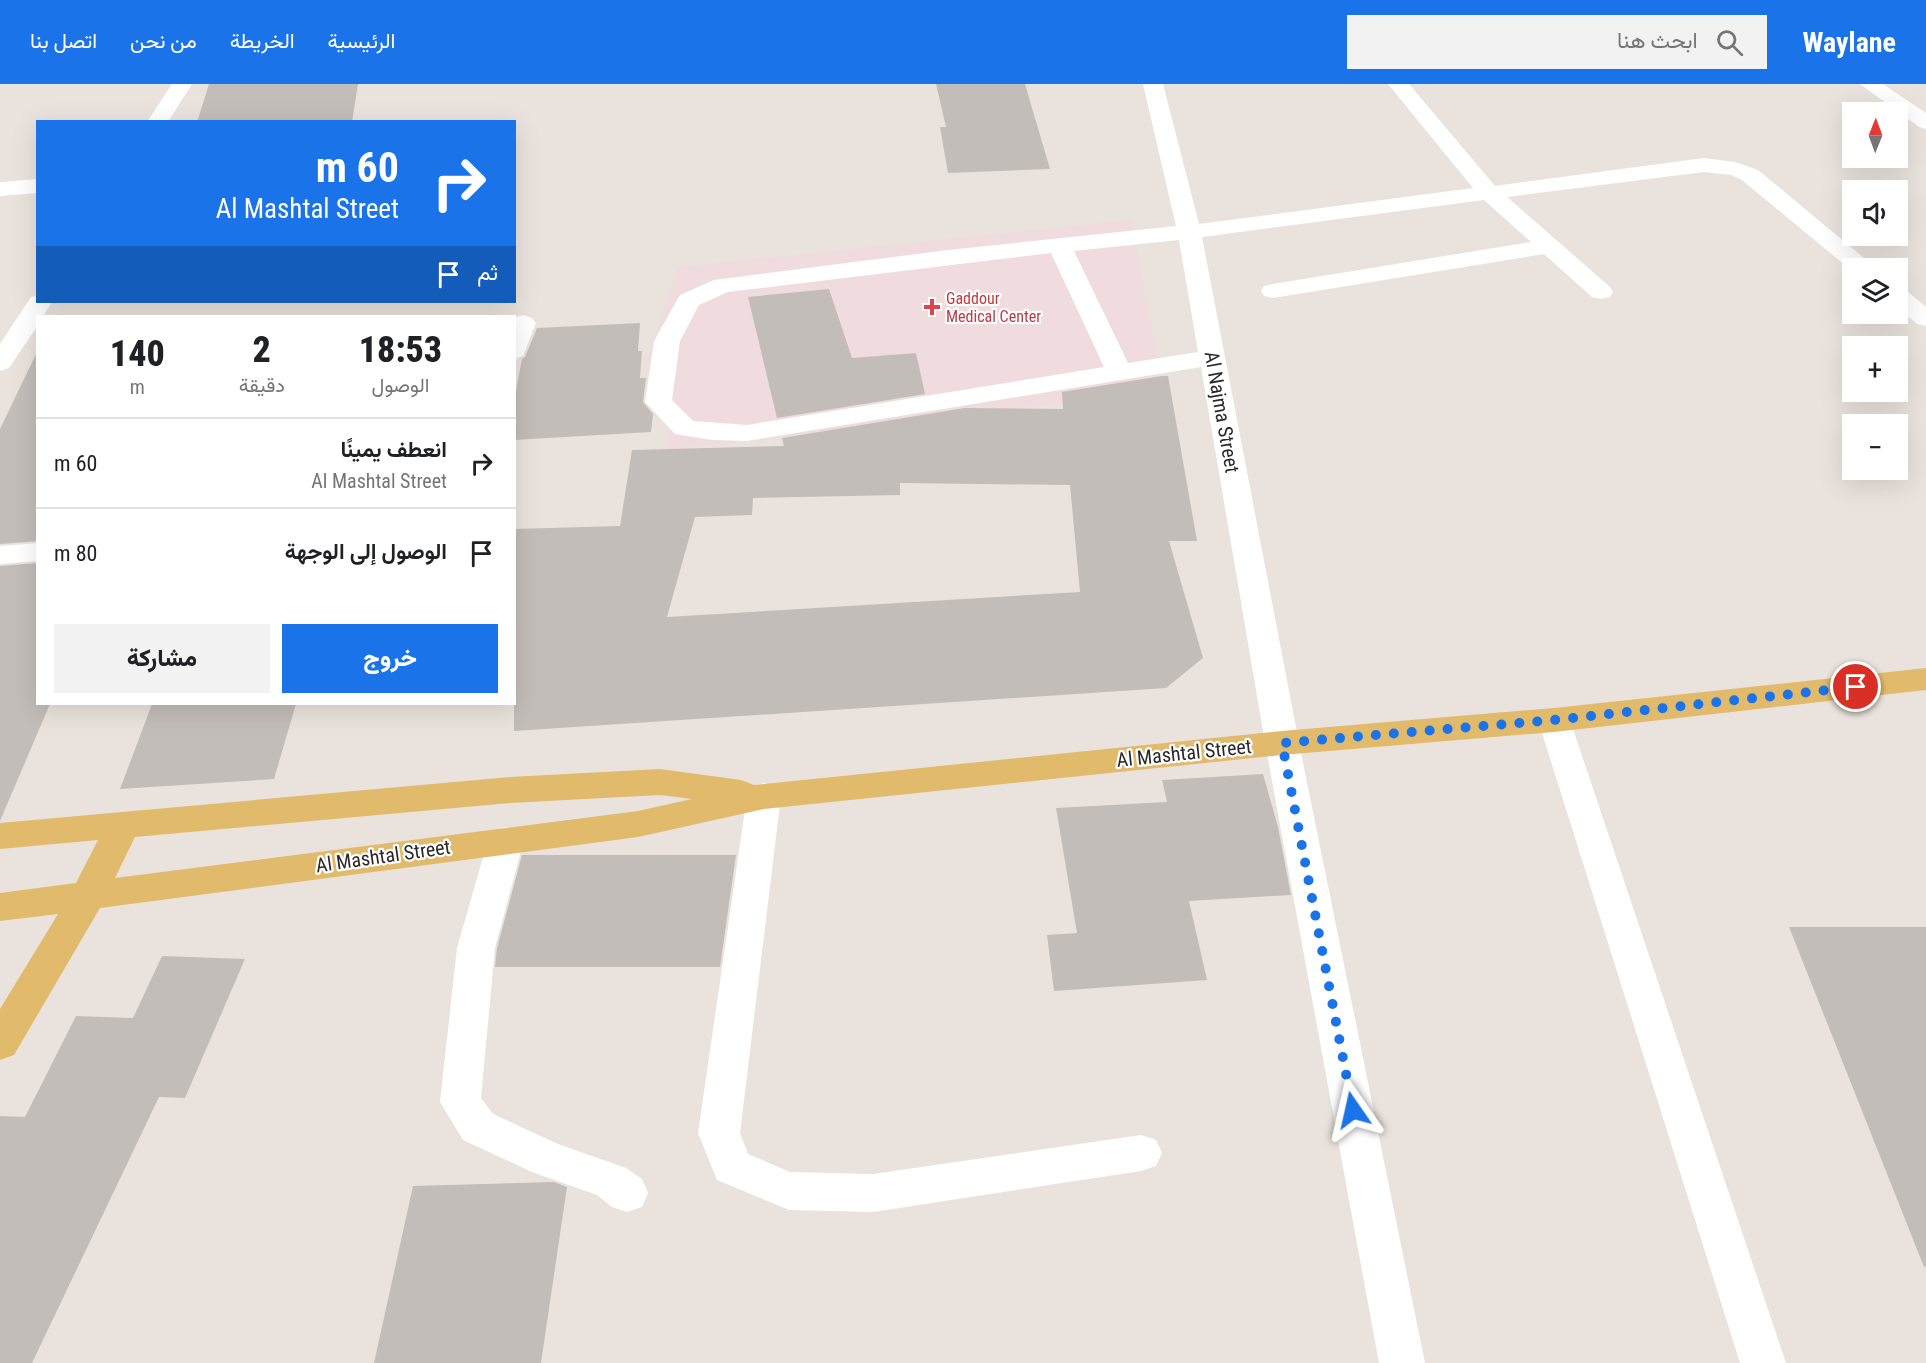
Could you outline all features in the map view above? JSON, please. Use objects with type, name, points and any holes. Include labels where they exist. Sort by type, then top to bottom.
[{"type":"main road","name":"Al Mashtal Street","points":[[0,907],[638,824],[764,796],[1282,743],[1554,720],[1926,679]]},
{"type":"main road","name":"Al Mashtal Street","points":[[0,836],[510,790],[660,782],[764,796]]},
{"type":"main road","points":[[0,1043],[88,896],[123,825]]},
{"type":"street","points":[[158,120],[182,84]]},
{"type":"street","name":"Al Najma Street","points":[[1153,84],[1188,232],[1282,743],[1402,1363]]},
{"type":"street","points":[[1398,84],[1489,193],[1601,292]]},
{"type":"street","points":[[1870,84],[1926,123]]},
{"type":"street","points":[[1212,357],[747,433],[712,432],[685,428],[658,402],[667,341],[688,300],[723,285],[1188,232],[1704,165],[1728,167],[1750,175],[1852,258]]},
{"type":"street","points":[[0,189],[36,186]]},
{"type":"street","points":[[1059,245],[1120,373]]},
{"type":"street","points":[[1273,291],[1550,246]]},
{"type":"street","points":[[0,363],[39,303]]},
{"type":"street","points":[[1908,304],[1926,319]]},
{"type":"street","points":[[516,345],[523,323]]},
{"type":"street","points":[[0,555],[36,552]]},
{"type":"street","points":[[1554,720],[1763,1363]]},
{"type":"street","points":[[764,796],[720,1133],[732,1167],[789,1191],[873,1193],[1141,1153]]},
{"type":"street","points":[[506,840],[476,948],[460,1102],[478,1127],[547,1159],[611,1181],[627,1193]]},
{"type":"shaded area","points":[[1131,220],[1163,391],[667,450],[671,383],[644,369],[678,267]]},
{"type":"building","points":[[209,84],[358,84],[352,120],[198,120]]},
{"type":"building","points":[[936,84],[1025,84],[1050,169],[948,173],[940,127],[946,127]]},
{"type":"building","points":[[829,289],[852,358],[916,353],[925,394],[777,418],[748,297]]},
{"type":"building","points":[[640,323],[638,351],[642,351],[640,378],[646,378],[643,402],[653,414],[651,432],[516,440],[516,390],[522,359],[525,357],[537,328]]},
{"type":"building","points":[[36,354],[36,541],[0,544],[0,429]]},
{"type":"building","points":[[1168,376],[1197,541],[1169,541],[1203,658],[1166,688],[514,731],[516,529],[620,526],[632,450],[784,446],[782,438],[965,408],[1063,409],[1062,392]],"holes":[[[900,483],[1070,485],[1080,592],[667,617],[695,517],[752,515],[753,498],[900,495]]]},
{"type":"building","points":[[36,563],[36,705],[50,705],[0,821],[0,566]]},
{"type":"building","points":[[152,705],[296,705],[274,779],[120,789]]},
{"type":"building","points":[[1263,774],[1278,827],[1291,895],[1189,901],[1207,980],[1054,991],[1047,935],[1077,933],[1056,808],[1167,802],[1162,780]]},
{"type":"building","points":[[522,855],[736,855],[720,967],[495,967],[497,948]]},
{"type":"building","points":[[1789,927],[1926,927],[1926,1266],[1924,1267]]},
{"type":"building","points":[[162,956],[245,959],[185,1098],[159,1097],[32,1363],[0,1363],[0,1116],[25,1117],[76,1016],[133,1018]]},
{"type":"building","points":[[554,1182],[567,1187],[541,1363],[374,1363],[413,1186]]},
{"type":"place","name":"Gaddour Medical Center","points":[[932,307]]},
{"type":"route","points":[[1353,1110],[1282,743],[1554,720],[1856,687]]}]
